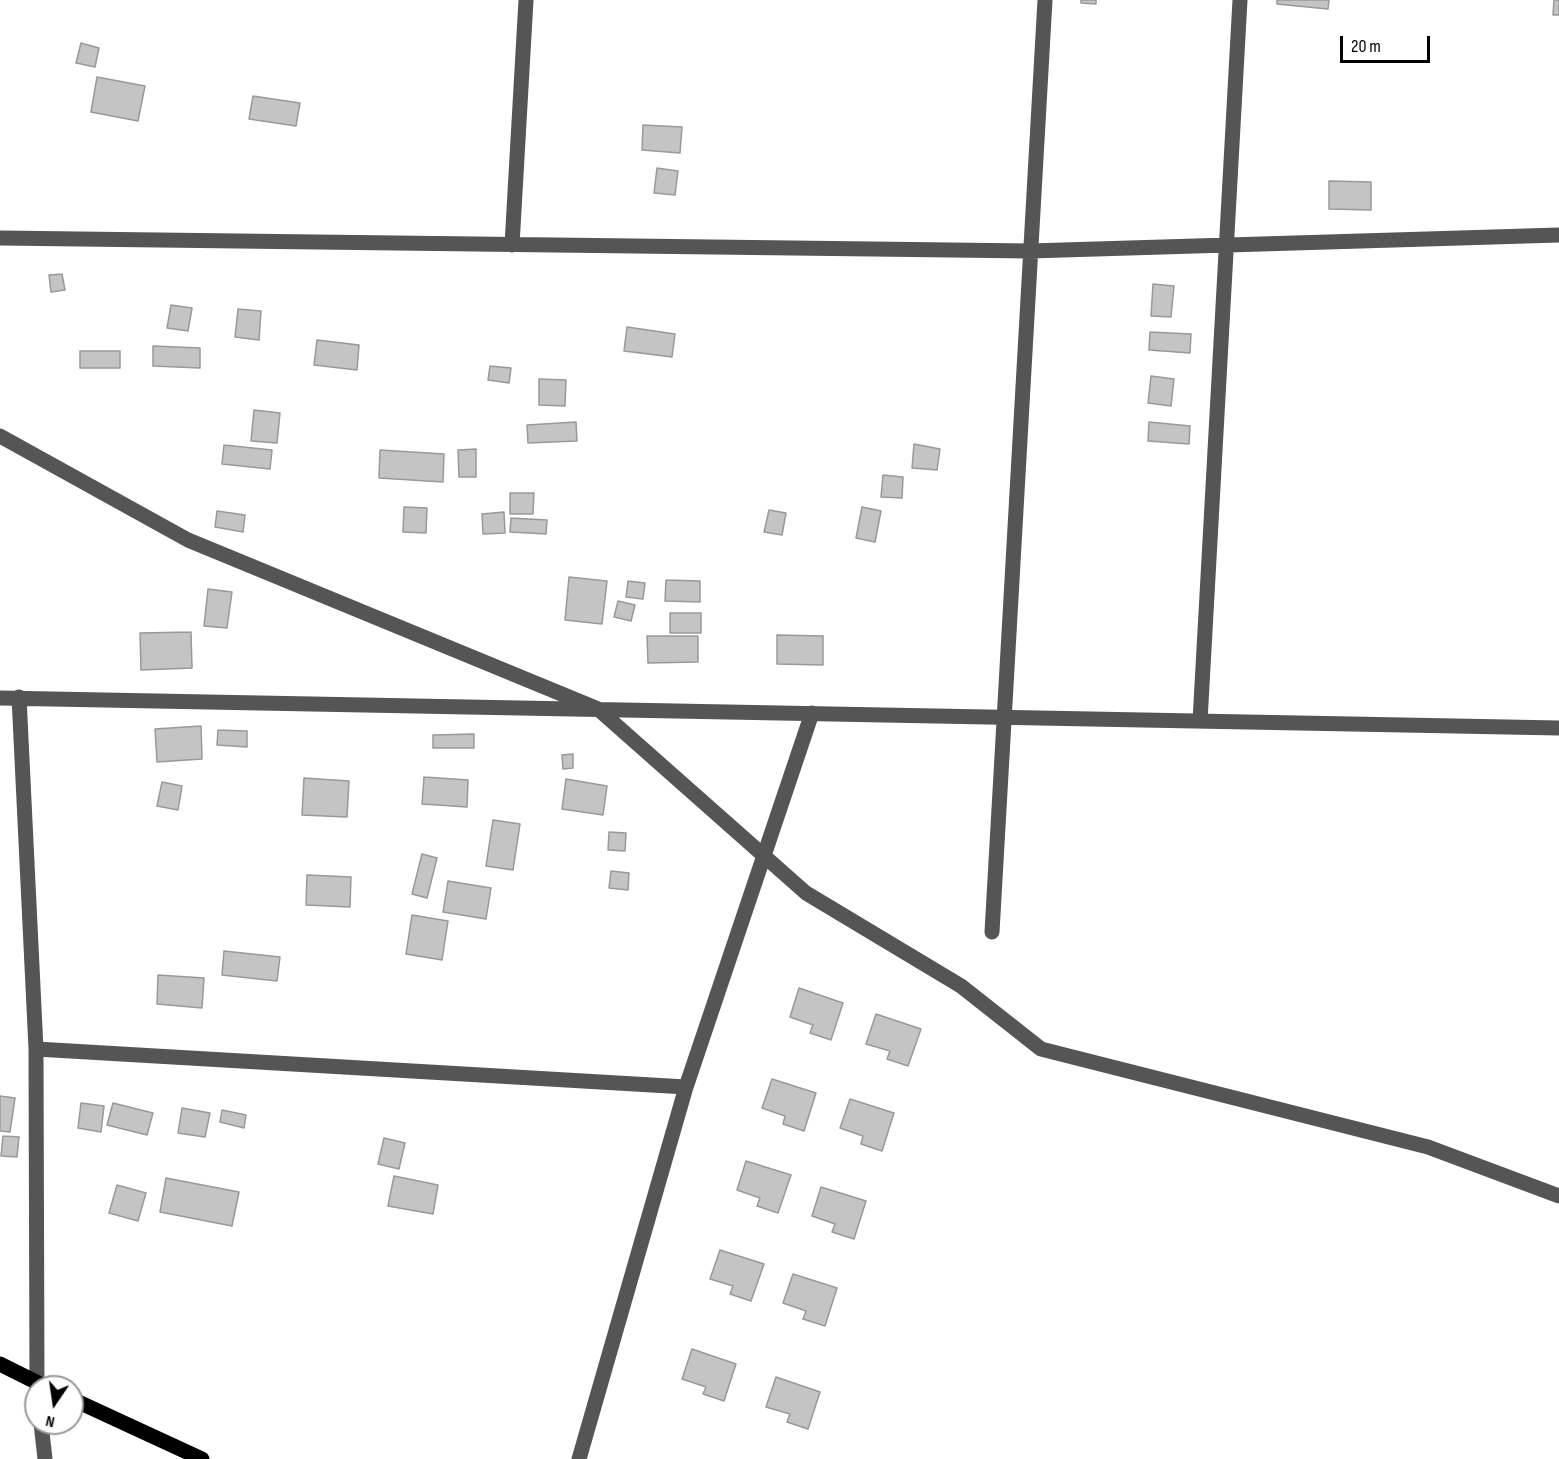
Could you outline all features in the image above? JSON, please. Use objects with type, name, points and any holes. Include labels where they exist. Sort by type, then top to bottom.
[{"type":"main road","points":[[0,1364],[24,1377]]},
{"type":"main road","points":[[84,1405],[202,1459]]},
{"type":"street","points":[[512,244],[526,0]]},
{"type":"street","points":[[992,932],[1045,0]]},
{"type":"street","points":[[1200,721],[1240,0]]},
{"type":"street","points":[[0,238],[1030,251],[1559,235]]},
{"type":"street","points":[[0,436],[188,540],[598,709],[806,893],[961,986],[1041,1049],[1428,1147],[1559,1196]]},
{"type":"street","points":[[19,697],[36,1048],[40,1375]]},
{"type":"street","points":[[0,698],[1559,728]]},
{"type":"street","points":[[579,1459],[686,1087],[812,713]]},
{"type":"street","points":[[36,1048],[686,1087]]},
{"type":"street","points":[[42,1435],[45,1459]]},
{"type":"building","points":[[1081,0],[1096,0],[1096,4],[1081,3]]},
{"type":"building","points":[[1277,0],[1329,0],[1328,9],[1277,4]]},
{"type":"building","points":[[1554,0],[1559,0],[1559,15],[1553,15]]},
{"type":"building","points":[[81,43],[99,48],[95,67],[76,63]]},
{"type":"building","points":[[97,77],[145,86],[138,121],[91,112]]},
{"type":"building","points":[[253,96],[300,103],[296,126],[249,119]]},
{"type":"building","points":[[643,125],[682,127],[680,153],[642,150]]},
{"type":"building","points":[[657,168],[678,171],[675,195],[654,193]]},
{"type":"building","points":[[1329,181],[1371,182],[1371,210],[1329,209]]},
{"type":"building","points":[[62,274],[65,290],[51,292],[49,275]]},
{"type":"building","points":[[1153,284],[1174,286],[1171,317],[1151,316]]},
{"type":"building","points":[[171,305],[192,308],[188,331],[167,328]]},
{"type":"building","points":[[238,309],[261,311],[259,340],[235,337]]},
{"type":"building","points":[[627,327],[675,334],[672,357],[624,351]]},
{"type":"building","points":[[1150,332],[1191,334],[1190,353],[1149,350]]},
{"type":"building","points":[[317,340],[359,345],[357,370],[314,365]]},
{"type":"building","points":[[153,346],[200,348],[200,368],[153,366]]},
{"type":"building","points":[[80,351],[120,351],[120,368],[80,368]]},
{"type":"building","points":[[490,366],[511,368],[509,383],[488,380]]},
{"type":"building","points":[[1151,376],[1174,379],[1171,406],[1148,403]]},
{"type":"building","points":[[539,379],[566,380],[565,406],[539,405]]},
{"type":"building","points":[[254,410],[280,413],[277,443],[251,441]]},
{"type":"building","points":[[576,422],[577,441],[528,443],[527,425]]},
{"type":"building","points":[[1149,422],[1190,426],[1189,444],[1148,441]]},
{"type":"building","points":[[914,444],[940,449],[937,470],[912,468]]},
{"type":"building","points":[[224,445],[272,450],[270,469],[222,464]]},
{"type":"building","points":[[476,449],[476,477],[459,477],[458,450]]},
{"type":"building","points":[[380,450],[444,454],[443,482],[379,478]]},
{"type":"building","points":[[883,475],[903,477],[902,498],[881,497]]},
{"type":"building","points":[[510,493],[534,493],[533,514],[510,514]]},
{"type":"building","points":[[404,507],[427,508],[426,533],[403,532]]},
{"type":"building","points":[[862,507],[881,511],[875,542],[856,538]]},
{"type":"building","points":[[769,510],[786,513],[782,535],[764,532]]},
{"type":"building","points":[[217,511],[245,515],[243,532],[215,527]]},
{"type":"building","points":[[504,512],[505,533],[483,534],[482,514]]},
{"type":"building","points":[[511,518],[547,520],[546,534],[510,532]]},
{"type":"building","points":[[569,577],[607,581],[602,624],[565,620]]},
{"type":"building","points":[[666,580],[700,581],[700,602],[665,601]]},
{"type":"building","points":[[628,581],[645,583],[643,599],[626,597]]},
{"type":"building","points":[[208,589],[232,592],[227,628],[204,626]]},
{"type":"building","points":[[618,601],[635,605],[631,621],[614,617]]},
{"type":"building","points":[[670,613],[701,613],[701,633],[670,633]]},
{"type":"building","points":[[191,632],[192,668],[141,670],[140,633]]},
{"type":"building","points":[[777,635],[823,636],[823,665],[777,664]]},
{"type":"building","points":[[647,636],[698,636],[698,662],[648,663]]},
{"type":"building","points":[[201,726],[202,759],[157,762],[155,729]]},
{"type":"building","points":[[218,730],[247,731],[247,747],[217,745]]},
{"type":"building","points":[[474,734],[474,748],[433,748],[433,735]]},
{"type":"building","points":[[573,754],[573,768],[563,769],[562,755]]},
{"type":"building","points":[[424,777],[468,780],[467,807],[422,804]]},
{"type":"building","points":[[304,778],[349,781],[347,817],[302,815]]},
{"type":"building","points":[[566,779],[607,786],[603,815],[562,809]]},
{"type":"building","points":[[162,782],[182,786],[178,810],[157,806]]},
{"type":"building","points":[[493,820],[520,824],[513,870],[486,866]]},
{"type":"building","points":[[609,832],[626,833],[625,851],[608,850]]},
{"type":"building","points":[[422,854],[437,858],[427,898],[412,894]]},
{"type":"building","points":[[611,871],[629,873],[628,890],[609,888]]},
{"type":"building","points":[[307,875],[351,877],[350,907],[306,905]]},
{"type":"building","points":[[448,881],[491,888],[486,919],[443,912]]},
{"type":"building","points":[[412,915],[448,921],[442,960],[406,954]]},
{"type":"building","points":[[224,951],[280,957],[277,981],[222,975]]},
{"type":"building","points":[[158,975],[204,978],[202,1008],[157,1004]]},
{"type":"building","points":[[799,988],[843,1003],[831,1040],[810,1033],[813,1025],[790,1017]]},
{"type":"building","points":[[876,1014],[921,1029],[908,1066],[887,1059],[890,1051],[866,1044]]},
{"type":"building","points":[[772,1079],[816,1093],[804,1131],[783,1124],[785,1116],[762,1108]]},
{"type":"building","points":[[0,1096],[15,1098],[10,1132],[0,1131]]},
{"type":"building","points":[[850,1099],[894,1113],[882,1151],[861,1144],[863,1136],[840,1128]]},
{"type":"building","points":[[81,1103],[104,1106],[101,1132],[78,1128]]},
{"type":"building","points":[[113,1103],[153,1113],[147,1135],[107,1125]]},
{"type":"building","points":[[182,1108],[210,1113],[205,1137],[178,1133]]},
{"type":"building","points":[[222,1110],[246,1115],[244,1128],[220,1122]]},
{"type":"building","points":[[3,1136],[19,1137],[17,1157],[1,1156]]},
{"type":"building","points":[[384,1138],[405,1143],[399,1169],[378,1164]]},
{"type":"building","points":[[746,1161],[791,1175],[778,1213],[757,1206],[760,1198],[737,1190]]},
{"type":"building","points":[[394,1176],[438,1185],[433,1214],[388,1206]]},
{"type":"building","points":[[166,1178],[239,1192],[232,1226],[160,1212]]},
{"type":"building","points":[[117,1185],[146,1193],[138,1221],[109,1213]]},
{"type":"building","points":[[821,1187],[866,1201],[854,1239],[832,1232],[835,1224],[812,1216]]},
{"type":"building","points":[[720,1250],[764,1264],[751,1301],[730,1294],[733,1286],[710,1279]]},
{"type":"building","points":[[793,1274],[837,1288],[825,1326],[803,1319],[806,1311],[783,1303]]},
{"type":"building","points":[[692,1349],[736,1364],[724,1401],[703,1394],[706,1387],[682,1379]]},
{"type":"building","points":[[776,1377],[820,1392],[808,1429],[787,1422],[790,1414],[766,1407]]}]
